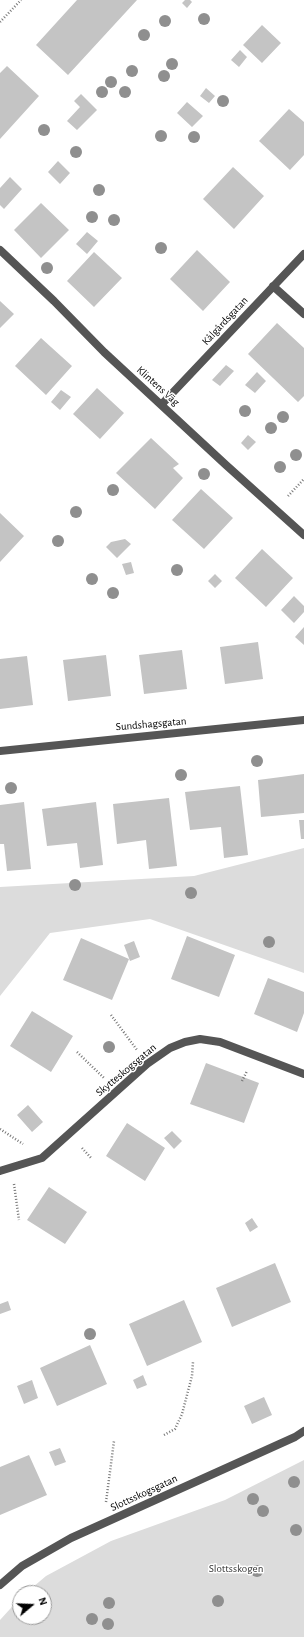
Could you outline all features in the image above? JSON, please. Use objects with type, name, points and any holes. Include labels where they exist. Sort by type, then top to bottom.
[{"type":"street","name":"Klintens Väg","points":[[0,250],[54,300],[104,352],[304,535]]},
{"type":"street","name":"Kålgårdsgatan","points":[[162,404],[304,254]]},
{"type":"street","points":[[273,286],[304,314]]},
{"type":"street","name":"Sundshagsgatan","points":[[0,751],[304,720]]},
{"type":"street","name":"Skytteskogsgatan","points":[[0,1171],[42,1158],[147,1064],[170,1048],[185,1042],[200,1039],[220,1042],[304,1074]]},
{"type":"street","name":"Slottsskogsgatan","points":[[0,1585],[22,1566],[71,1538],[111,1521],[304,1431]]},
{"type":"path","points":[[0,22],[21,0]]},
{"type":"path","points":[[275,509],[304,479]]},
{"type":"path","points":[[111,1015],[147,1064]]},
{"type":"path","points":[[77,1052],[118,1090]]},
{"type":"path","points":[[0,1129],[42,1158]]},
{"type":"path","points":[[12,1168],[19,1220]]},
{"type":"path","points":[[164,1435],[175,1429],[182,1414],[192,1376],[193,1362]]},
{"type":"path","points":[[111,1521],[106,1501],[114,1441]]},
{"type":"green space","points":[[304,848],[304,973],[150,919],[50,933],[0,996],[0,887],[194,876]]},
{"type":"green space","name":"Slottsskogen","points":[[304,1460],[304,1637],[0,1637],[0,1620],[12,1607],[12,1625],[52,1625],[52,1585],[35,1585],[46,1576],[111,1541],[225,1500]]},
{"type":"building","points":[[77,0],[137,0],[68,75],[36,45]]},
{"type":"building","points":[[185,0],[190,0],[192,2],[187,8],[182,3]]},
{"type":"building","points":[[262,25],[281,43],[262,63],[243,45]]},
{"type":"building","points":[[240,50],[247,57],[239,67],[231,60]]},
{"type":"building","points":[[7,66],[39,96],[0,139],[0,73]]},
{"type":"building","points":[[206,88],[215,96],[209,103],[200,96]]},
{"type":"building","points":[[81,94],[97,110],[77,130],[67,121],[80,107],[74,101]]},
{"type":"building","points":[[187,102],[203,116],[192,127],[177,113]]},
{"type":"building","points":[[289,109],[304,122],[304,155],[290,170],[259,141]]},
{"type":"building","points":[[58,161],[70,173],[60,184],[48,172]]},
{"type":"building","points":[[233,167],[264,196],[234,229],[203,199]]},
{"type":"building","points":[[10,177],[22,189],[4,209],[0,205],[0,188]]},
{"type":"building","points":[[41,203],[69,230],[41,258],[14,230]]},
{"type":"building","points":[[87,232],[98,241],[87,254],[76,244]]},
{"type":"building","points":[[197,250],[230,282],[203,311],[170,279]]},
{"type":"building","points":[[94,252],[122,278],[94,307],[67,281]]},
{"type":"building","points":[[0,301],[14,314],[0,328]]},
{"type":"building","points":[[277,323],[304,348],[304,396],[298,402],[248,354]]},
{"type":"building","points":[[41,338],[72,366],[46,395],[15,366]]},
{"type":"building","points":[[226,365],[234,371],[220,386],[212,380]]},
{"type":"building","points":[[257,372],[266,381],[255,393],[245,385]]},
{"type":"building","points":[[97,388],[124,413],[100,439],[73,414]]},
{"type":"building","points":[[61,390],[71,397],[60,410],[51,402]]},
{"type":"building","points":[[248,435],[256,442],[248,450],[241,443]]},
{"type":"building","points":[[151,438],[179,464],[173,468],[183,478],[155,509],[116,473]]},
{"type":"building","points":[[201,489],[233,518],[204,549],[172,520]]},
{"type":"building","points":[[0,513],[24,536],[0,562]]},
{"type":"building","points":[[125,539],[131,544],[117,558],[106,547],[111,542]]},
{"type":"building","points":[[262,549],[293,578],[266,607],[235,578]]},
{"type":"building","points":[[131,562],[134,573],[126,575],[122,564]]},
{"type":"building","points":[[215,574],[222,581],[215,588],[208,581]]},
{"type":"building","points":[[294,596],[304,606],[304,612],[294,623],[281,610]]},
{"type":"building","points":[[304,627],[304,645],[295,637]]},
{"type":"building","points":[[258,642],[263,679],[225,684],[220,647]]},
{"type":"building","points":[[182,650],[187,689],[144,694],[139,655]]},
{"type":"building","points":[[106,655],[111,696],[68,701],[63,660]]},
{"type":"building","points":[[27,656],[33,705],[0,709],[0,659]]},
{"type":"building","points":[[304,774],[304,813],[261,817],[258,780]]},
{"type":"building","points":[[240,786],[248,855],[224,858],[221,827],[190,830],[185,792]]},
{"type":"building","points":[[169,798],[177,866],[149,869],[146,840],[117,844],[113,804]]},
{"type":"building","points":[[24,802],[31,869],[7,871],[4,844],[0,844],[0,805]]},
{"type":"building","points":[[96,802],[103,865],[80,868],[77,843],[47,846],[42,809]]},
{"type":"building","points":[[299,820],[304,820],[304,839],[301,839]]},
{"type":"building","points":[[187,936],[235,955],[219,997],[171,979]]},
{"type":"building","points":[[81,938],[129,959],[112,1000],[63,980]]},
{"type":"building","points":[[134,941],[140,957],[130,961],[124,945]]},
{"type":"building","points":[[268,978],[304,992],[304,1013],[297,1032],[254,1014]]},
{"type":"building","points":[[32,1011],[73,1036],[51,1072],[10,1046]]},
{"type":"building","points":[[206,1063],[259,1083],[244,1123],[190,1104]]},
{"type":"building","points":[[28,1105],[43,1122],[32,1132],[17,1115]]},
{"type":"building","points":[[127,1123],[165,1148],[145,1181],[106,1156]]},
{"type":"building","points":[[172,1131],[182,1141],[174,1149],[164,1138]]},
{"type":"building","points":[[49,1187],[87,1212],[65,1244],[27,1220]]},
{"type":"building","points":[[252,1218],[258,1227],[250,1232],[245,1223]]},
{"type":"building","points":[[275,1263],[291,1302],[232,1327],[216,1288]]},
{"type":"building","points":[[184,1300],[202,1342],[147,1366],[129,1324]]},
{"type":"building","points":[[8,1301],[11,1310],[0,1314],[0,1304]]},
{"type":"building","points":[[90,1345],[107,1384],[57,1406],[40,1368]]},
{"type":"building","points":[[143,1375],[147,1385],[137,1389],[133,1380]]},
{"type":"building","points":[[32,1380],[38,1398],[24,1404],[17,1386]]},
{"type":"building","points":[[264,1397],[272,1415],[252,1424],[244,1406]]},
{"type":"building","points":[[60,1448],[66,1462],[55,1466],[49,1452]]},
{"type":"building","points":[[29,1455],[47,1495],[0,1515],[0,1467]]}]
